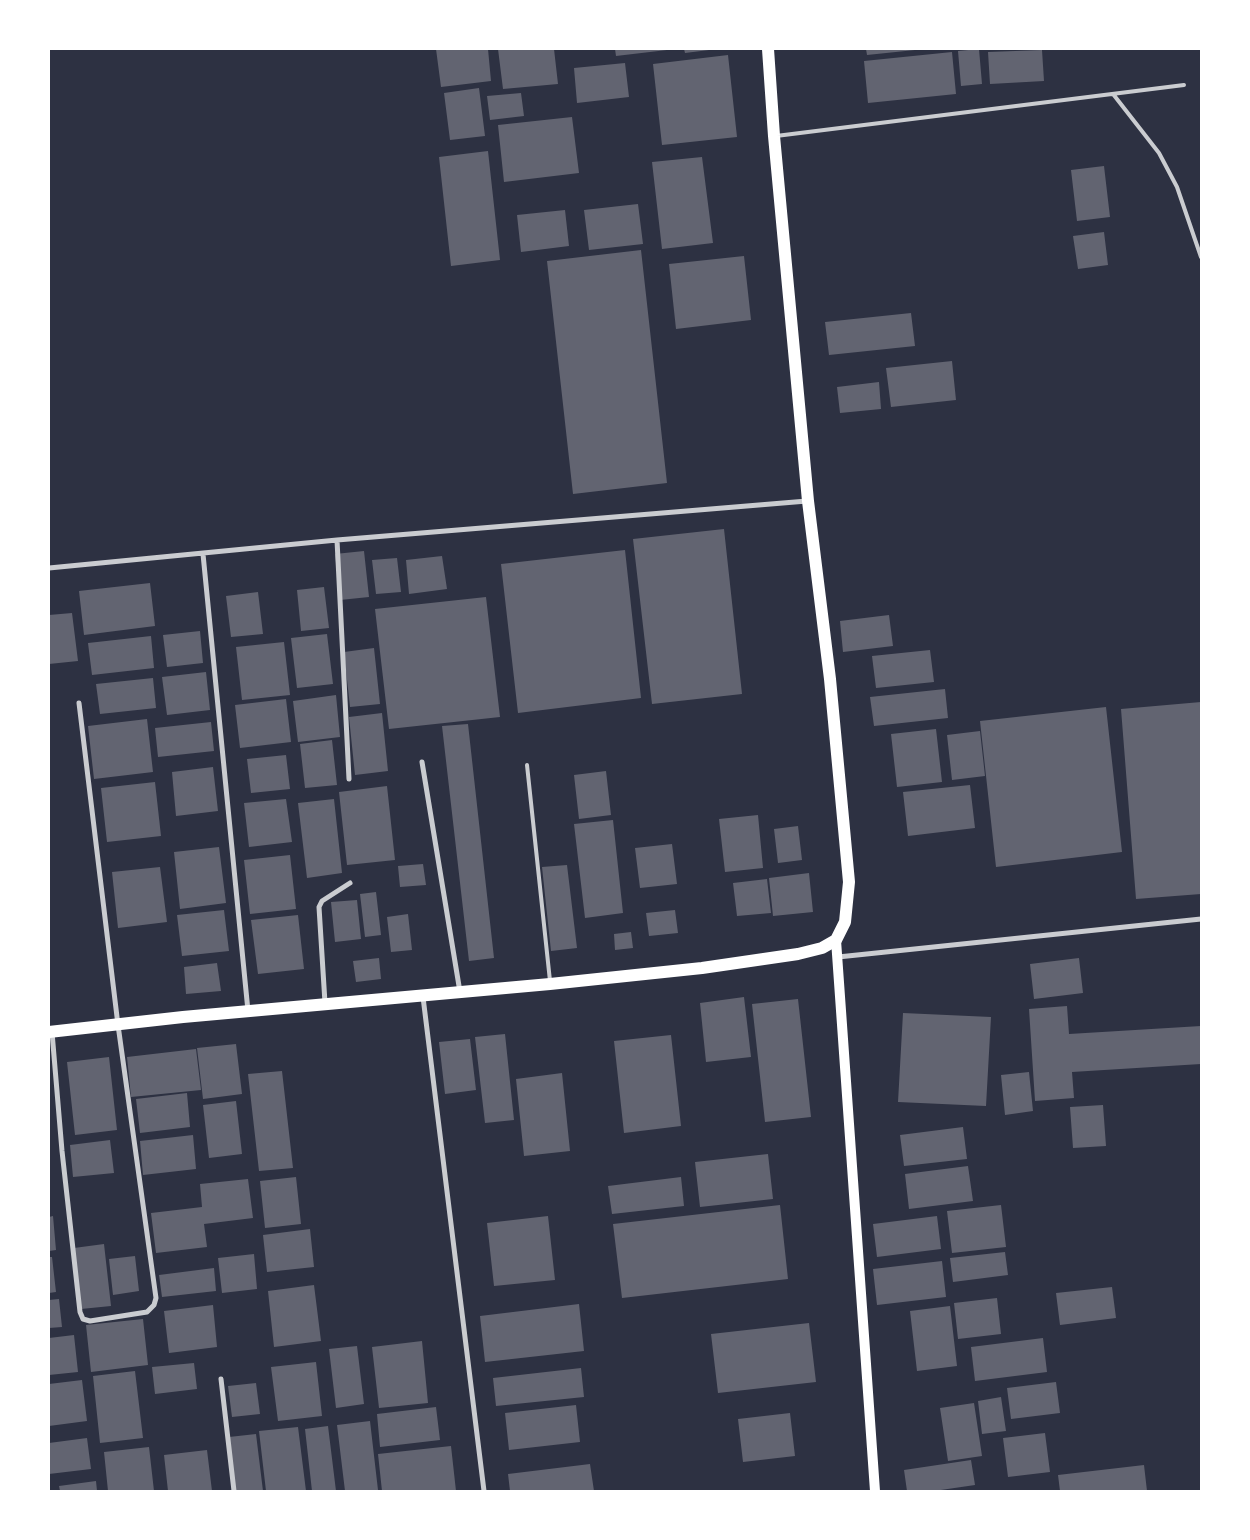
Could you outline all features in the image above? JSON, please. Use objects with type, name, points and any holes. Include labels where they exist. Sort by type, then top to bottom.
[{"type":"main road","points":[[768,49],[774,136],[808,501],[830,679],[849,882],[845,922],[836,940],[874,1491]]},
{"type":"main road","points":[[50,1031],[702,968],[798,954],[822,948],[836,940]]},
{"type":"street","points":[[49,568],[338,540],[808,501]]},
{"type":"street","points":[[338,540],[349,778]]},
{"type":"street","points":[[203,554],[248,1011]]},
{"type":"street","points":[[50,1031],[80,1312],[83,1319],[90,1321],[147,1312],[154,1306],[156,1298],[118,1025],[79,702]]},
{"type":"street","points":[[422,762],[460,992]]},
{"type":"street","points":[[325,1005],[319,907],[322,901],[350,883]]},
{"type":"street","points":[[838,957],[1201,919]]},
{"type":"street","points":[[423,996],[484,1491]]},
{"type":"street","points":[[221,1379],[234,1491]]},
{"type":"lane","points":[[774,136],[1184,85]]},
{"type":"lane","points":[[1113,94],[1159,153],[1177,187],[1201,257]]},
{"type":"lane","points":[[527,765],[550,984]]},
{"type":"building","points":[[436,49],[488,49],[491,81],[441,87]]},
{"type":"building","points":[[498,49],[554,49],[558,84],[503,89]]},
{"type":"building","points":[[615,49],[666,49],[667,50],[616,56]]},
{"type":"building","points":[[684,49],[709,49],[709,50],[685,53]]},
{"type":"building","points":[[866,49],[915,49],[915,50],[867,55]]},
{"type":"building","points":[[979,49],[982,84],[961,86],[958,51]]},
{"type":"building","points":[[1042,50],[1044,81],[990,84],[988,52]]},
{"type":"building","points":[[952,52],[956,94],[868,103],[864,61]]},
{"type":"building","points":[[728,55],[737,137],[662,145],[653,64]]},
{"type":"building","points":[[625,63],[629,97],[577,103],[574,68]]},
{"type":"building","points":[[479,88],[485,136],[450,140],[444,93]]},
{"type":"building","points":[[521,93],[524,116],[490,120],[487,96]]},
{"type":"building","points":[[572,117],[579,173],[504,182],[498,125]]},
{"type":"building","points":[[488,151],[500,260],[451,266],[439,157]]},
{"type":"building","points":[[702,157],[713,243],[662,249],[652,162]]},
{"type":"building","points":[[1104,166],[1110,217],[1077,221],[1071,170]]},
{"type":"building","points":[[638,204],[643,244],[589,250],[584,210]]},
{"type":"building","points":[[565,210],[569,246],[521,252],[517,215]]},
{"type":"building","points":[[1104,232],[1108,265],[1078,269],[1073,236]]},
{"type":"building","points":[[641,250],[667,483],[573,494],[547,261]]},
{"type":"building","points":[[744,256],[751,320],[676,329],[669,264]]},
{"type":"building","points":[[911,313],[915,346],[829,355],[825,322]]},
{"type":"building","points":[[952,361],[956,400],[891,407],[886,368]]},
{"type":"building","points":[[879,382],[881,409],[840,413],[837,387]]},
{"type":"building","points":[[724,529],[742,694],[652,704],[633,539]]},
{"type":"building","points":[[625,550],[641,698],[518,713],[501,564]]},
{"type":"building","points":[[364,551],[369,597],[340,600],[335,554]]},
{"type":"building","points":[[442,556],[447,589],[409,594],[406,560]]},
{"type":"building","points":[[397,558],[401,592],[376,594],[372,560]]},
{"type":"building","points":[[150,583],[155,626],[84,635],[79,591]]},
{"type":"building","points":[[324,587],[329,628],[301,631],[297,590]]},
{"type":"building","points":[[258,592],[263,634],[231,637],[226,596]]},
{"type":"building","points":[[486,597],[500,717],[389,729],[375,609]]},
{"type":"building","points":[[72,613],[78,661],[49,664],[49,615]]},
{"type":"building","points":[[889,615],[893,646],[843,652],[840,621]]},
{"type":"building","points":[[200,631],[203,663],[167,667],[163,635]]},
{"type":"building","points":[[327,634],[333,684],[297,688],[291,638]]},
{"type":"building","points":[[151,636],[154,668],[92,675],[88,643]]},
{"type":"building","points":[[284,642],[290,695],[242,700],[236,647]]},
{"type":"building","points":[[374,648],[380,704],[350,707],[344,652]]},
{"type":"building","points":[[930,650],[934,682],[876,688],[872,656]]},
{"type":"building","points":[[206,672],[210,710],[167,715],[162,677]]},
{"type":"building","points":[[153,678],[156,708],[100,714],[96,684]]},
{"type":"building","points":[[945,689],[948,718],[874,726],[870,697]]},
{"type":"building","points":[[336,695],[340,737],[298,742],[293,701]]},
{"type":"building","points":[[286,699],[291,742],[240,748],[235,705]]},
{"type":"building","points":[[1201,702],[1201,894],[1136,899],[1121,709]]},
{"type":"building","points":[[1106,707],[1122,852],[996,867],[980,721]]},
{"type":"building","points":[[382,713],[388,771],[355,775],[349,717]]},
{"type":"building","points":[[147,719],[153,772],[94,779],[88,726]]},
{"type":"building","points":[[211,722],[214,751],[158,757],[155,728]]},
{"type":"building","points":[[468,724],[494,958],[469,961],[442,726]]},
{"type":"building","points":[[936,729],[942,782],[897,787],[891,734]]},
{"type":"building","points":[[980,731],[985,776],[952,780],[947,735]]},
{"type":"building","points":[[332,740],[337,785],[305,788],[300,744]]},
{"type":"building","points":[[286,755],[290,789],[251,793],[247,759]]},
{"type":"building","points":[[213,767],[218,811],[176,816],[172,772]]},
{"type":"building","points":[[606,771],[611,815],[579,819],[574,775]]},
{"type":"building","points":[[155,782],[161,836],[107,842],[101,788]]},
{"type":"building","points":[[970,785],[975,828],[908,836],[903,792]]},
{"type":"building","points":[[387,786],[395,860],[347,865],[339,792]]},
{"type":"building","points":[[286,799],[292,842],[249,847],[244,803]]},
{"type":"building","points":[[334,799],[342,873],[307,878],[298,803]]},
{"type":"building","points":[[758,815],[763,868],[725,872],[719,819]]},
{"type":"building","points":[[613,820],[623,913],[585,918],[574,824]]},
{"type":"building","points":[[798,826],[802,860],[778,863],[774,829]]},
{"type":"building","points":[[672,844],[677,884],[640,888],[635,848]]},
{"type":"building","points":[[219,847],[226,903],[180,909],[174,852]]},
{"type":"building","points":[[290,855],[296,909],[250,914],[244,860]]},
{"type":"building","points":[[423,864],[426,885],[400,887],[398,866]]},
{"type":"building","points":[[567,865],[577,948],[551,951],[542,867]]},
{"type":"building","points":[[160,867],[167,922],[118,928],[112,872]]},
{"type":"building","points":[[809,873],[813,912],[773,916],[769,878]]},
{"type":"building","points":[[767,879],[771,913],[737,916],[733,883]]},
{"type":"building","points":[[376,892],[381,935],[365,937],[360,894]]},
{"type":"building","points":[[357,900],[361,939],[335,942],[331,902]]},
{"type":"building","points":[[224,910],[229,951],[182,956],[177,915]]},
{"type":"building","points":[[675,910],[678,933],[649,936],[646,913]]},
{"type":"building","points":[[408,914],[412,950],[391,952],[387,917]]},
{"type":"building","points":[[298,915],[304,969],[258,974],[251,920]]},
{"type":"building","points":[[631,932],[633,948],[615,950],[614,934]]},
{"type":"building","points":[[379,958],[381,979],[356,982],[353,961]]},
{"type":"building","points":[[1079,958],[1083,993],[1034,999],[1030,964]]},
{"type":"building","points":[[217,963],[221,991],[186,994],[184,967]]},
{"type":"building","points":[[744,997],[751,1057],[706,1062],[700,1003]]},
{"type":"building","points":[[798,999],[811,1117],[765,1122],[752,1004]]},
{"type":"building","points":[[1067,1006],[1069,1034],[1201,1026],[1201,1064],[1072,1072],[1074,1098],[1035,1101],[1029,1009]]},
{"type":"building","points":[[903,1013],[991,1017],[986,1106],[898,1102]]},
{"type":"building","points":[[505,1034],[514,1120],[485,1123],[475,1037]]},
{"type":"building","points":[[671,1035],[681,1126],[624,1133],[614,1041]]},
{"type":"building","points":[[470,1039],[476,1090],[445,1094],[439,1042]]},
{"type":"building","points":[[236,1044],[242,1094],[203,1099],[197,1048]]},
{"type":"building","points":[[196,1049],[201,1090],[131,1097],[127,1057]]},
{"type":"building","points":[[109,1057],[117,1130],[75,1135],[67,1062]]},
{"type":"building","points":[[282,1071],[293,1168],[259,1171],[248,1074]]},
{"type":"building","points":[[1029,1072],[1033,1111],[1005,1115],[1001,1075]]},
{"type":"building","points":[[562,1073],[570,1151],[524,1156],[516,1079]]},
{"type":"building","points":[[187,1093],[190,1127],[140,1133],[136,1099]]},
{"type":"building","points":[[236,1101],[242,1154],[209,1158],[203,1105]]},
{"type":"building","points":[[1103,1105],[1106,1146],[1073,1148],[1070,1107]]},
{"type":"building","points":[[963,1127],[967,1159],[904,1166],[900,1135]]},
{"type":"building","points":[[193,1135],[196,1169],[143,1175],[140,1141]]},
{"type":"building","points":[[110,1140],[114,1173],[73,1177],[70,1145]]},
{"type":"building","points":[[768,1154],[773,1199],[700,1207],[695,1162]]},
{"type":"building","points":[[968,1166],[973,1201],[909,1209],[905,1174]]},
{"type":"building","points":[[296,1177],[301,1224],[265,1228],[260,1181]]},
{"type":"building","points":[[681,1177],[684,1206],[612,1214],[608,1186]]},
{"type":"building","points":[[248,1179],[253,1218],[204,1224],[207,1247],[156,1253],[151,1213],[202,1207],[200,1184]]},
{"type":"building","points":[[780,1205],[788,1279],[622,1298],[613,1224]]},
{"type":"building","points":[[1001,1205],[1006,1247],[952,1253],[947,1211]]},
{"type":"building","points":[[53,1216],[56,1250],[49,1251],[49,1217]]},
{"type":"building","points":[[548,1216],[555,1280],[494,1286],[487,1223]]},
{"type":"building","points":[[937,1216],[941,1249],[877,1257],[873,1224]]},
{"type":"building","points":[[310,1229],[314,1267],[267,1272],[263,1235]]},
{"type":"building","points":[[104,1244],[111,1306],[81,1309],[74,1248]]},
{"type":"building","points":[[1005,1252],[1008,1275],[953,1282],[950,1258]]},
{"type":"building","points":[[254,1254],[257,1289],[222,1293],[218,1258]]},
{"type":"building","points":[[135,1256],[139,1291],[113,1295],[109,1259]]},
{"type":"building","points":[[49,1257],[52,1257],[56,1292],[49,1293]]},
{"type":"building","points":[[942,1261],[946,1297],[877,1305],[873,1269]]},
{"type":"building","points":[[214,1268],[216,1291],[162,1297],[159,1275]]},
{"type":"building","points":[[314,1285],[321,1341],[274,1347],[268,1291]]},
{"type":"building","points":[[1112,1287],[1116,1318],[1060,1325],[1056,1293]]},
{"type":"building","points":[[997,1298],[1001,1334],[958,1339],[954,1303]]},
{"type":"building","points":[[59,1299],[62,1327],[49,1328],[49,1300]]},
{"type":"building","points":[[579,1304],[584,1351],[485,1362],[480,1316]]},
{"type":"building","points":[[213,1305],[217,1347],[169,1353],[164,1311]]},
{"type":"building","points":[[950,1306],[957,1366],[917,1371],[910,1311]]},
{"type":"building","points":[[143,1319],[148,1365],[91,1372],[86,1325]]},
{"type":"building","points":[[809,1323],[816,1382],[718,1393],[711,1334]]},
{"type":"building","points":[[74,1335],[78,1372],[49,1375],[49,1338]]},
{"type":"building","points":[[1043,1338],[1047,1372],[975,1381],[971,1347]]},
{"type":"building","points":[[422,1341],[428,1403],[379,1408],[372,1347]]},
{"type":"building","points":[[357,1346],[364,1404],[336,1408],[329,1349]]},
{"type":"building","points":[[316,1362],[322,1416],[278,1421],[271,1367]]},
{"type":"building","points":[[194,1363],[197,1389],[155,1394],[152,1367]]},
{"type":"building","points":[[581,1368],[584,1397],[496,1406],[493,1378]]},
{"type":"building","points":[[135,1371],[143,1438],[100,1443],[93,1376]]},
{"type":"building","points":[[82,1380],[87,1421],[49,1426],[49,1384]]},
{"type":"building","points":[[1056,1382],[1060,1413],[1011,1419],[1007,1388]]},
{"type":"building","points":[[256,1383],[260,1414],[232,1417],[228,1386]]},
{"type":"building","points":[[1001,1397],[1006,1431],[982,1434],[978,1401]]},
{"type":"building","points":[[974,1403],[982,1456],[948,1461],[940,1408]]},
{"type":"building","points":[[576,1405],[580,1442],[509,1450],[505,1413]]},
{"type":"building","points":[[436,1407],[440,1440],[380,1447],[377,1414]]},
{"type":"building","points":[[790,1413],[795,1456],[743,1462],[738,1419]]},
{"type":"building","points":[[370,1421],[378,1490],[345,1491],[337,1425]]},
{"type":"building","points":[[328,1426],[336,1491],[312,1491],[305,1429]]},
{"type":"building","points":[[298,1427],[306,1491],[266,1491],[259,1431]]},
{"type":"building","points":[[1045,1433],[1050,1472],[1008,1477],[1003,1438]]},
{"type":"building","points":[[256,1434],[263,1491],[235,1491],[229,1437]]},
{"type":"building","points":[[87,1438],[91,1469],[49,1474],[49,1443]]},
{"type":"building","points":[[451,1446],[456,1491],[382,1491],[378,1454]]},
{"type":"building","points":[[149,1447],[154,1491],[108,1491],[104,1452]]},
{"type":"building","points":[[207,1450],[212,1491],[168,1491],[164,1455]]},
{"type":"building","points":[[971,1460],[975,1485],[934,1491],[907,1491],[904,1470]]},
{"type":"building","points":[[590,1464],[594,1491],[510,1491],[508,1474]]},
{"type":"building","points":[[1144,1465],[1147,1491],[1060,1491],[1058,1475]]},
{"type":"building","points":[[96,1481],[97,1491],[60,1491],[59,1486]]}]
